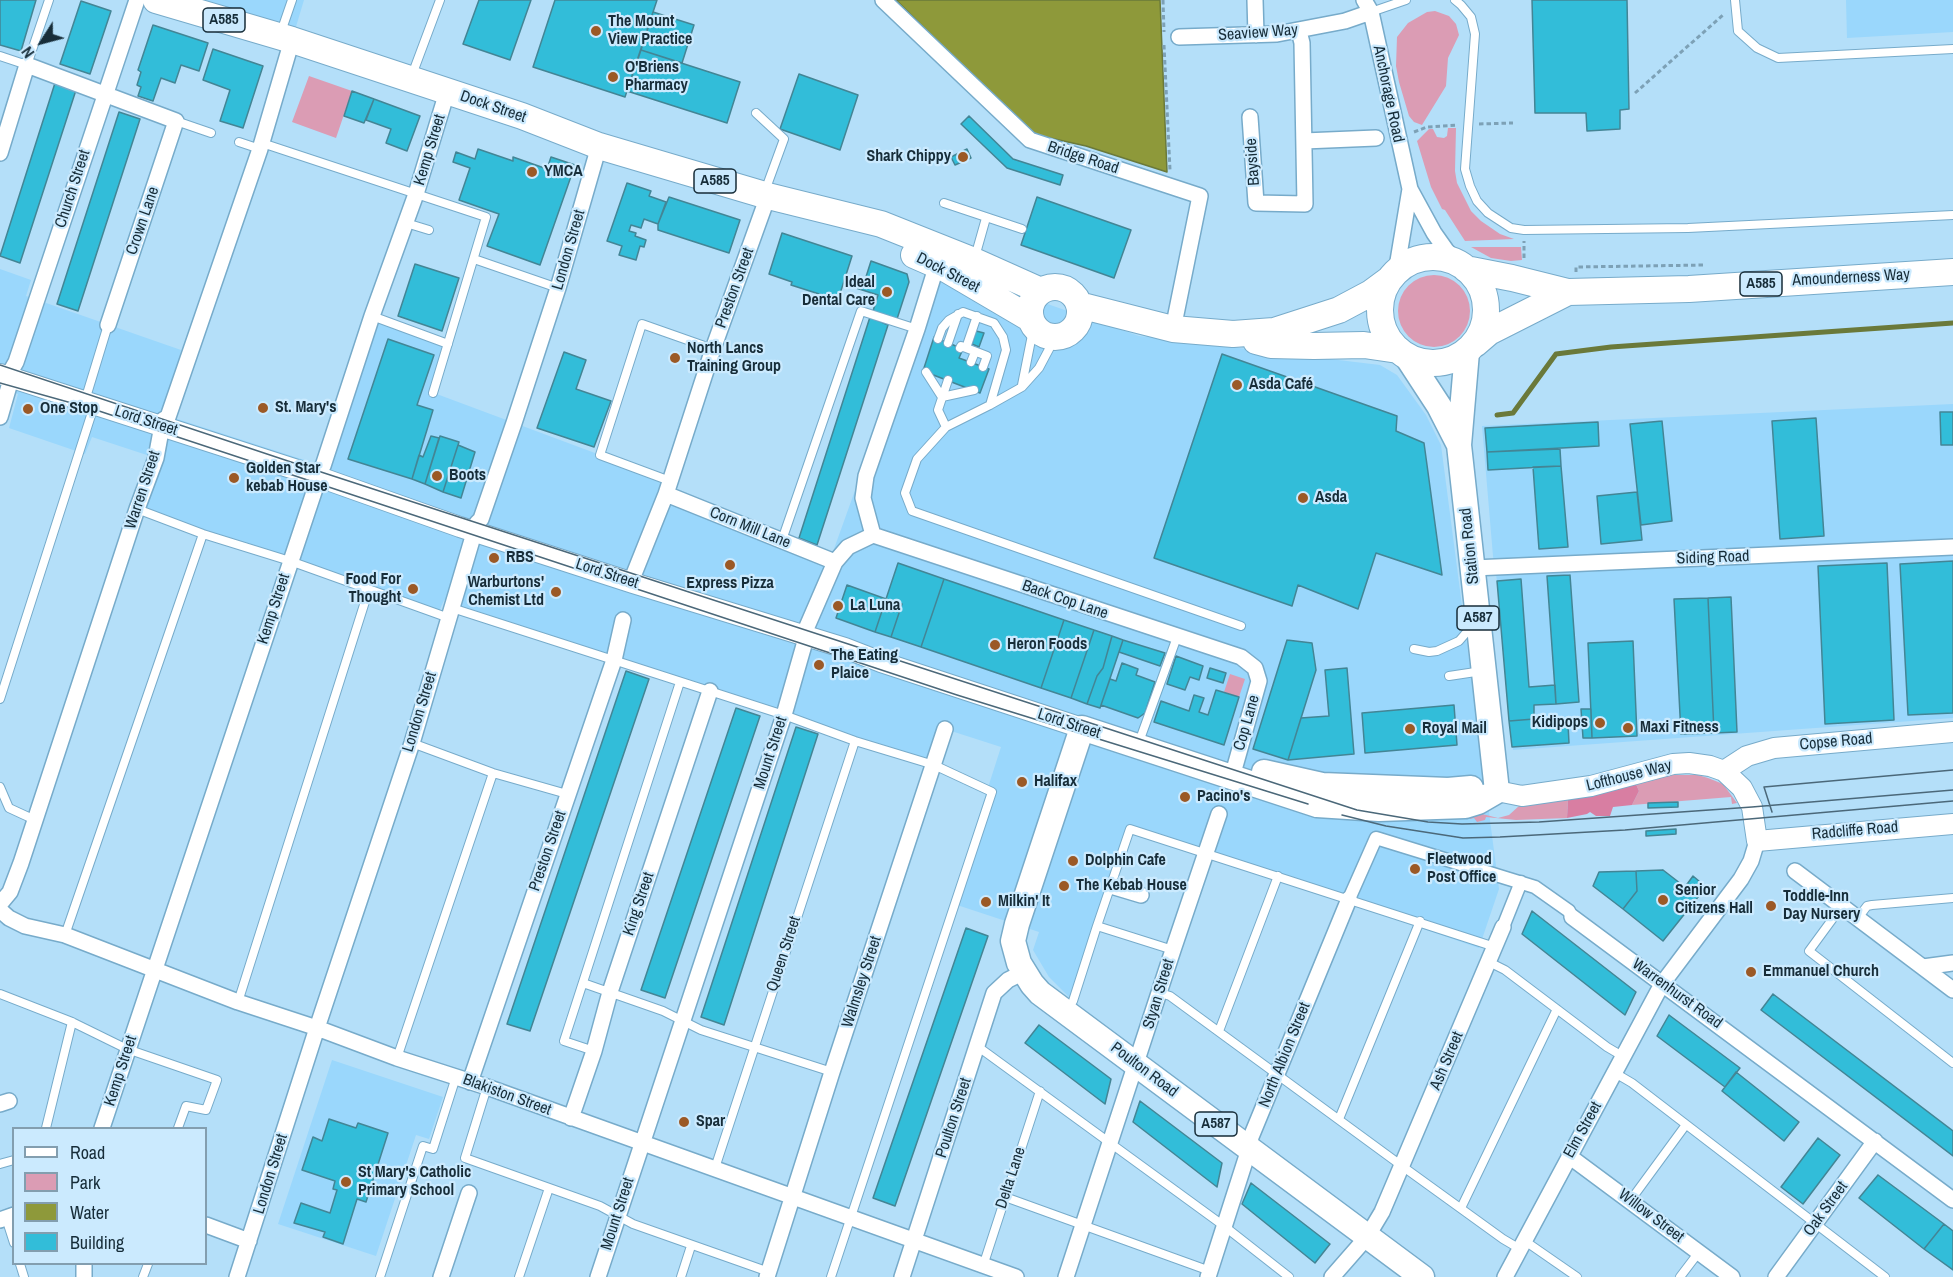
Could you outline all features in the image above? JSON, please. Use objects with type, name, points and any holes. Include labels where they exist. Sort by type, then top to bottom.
[{"type":"highway","name":"Dock Street","points":[[156,0],[286,38],[522,116],[599,146],[765,196],[831,213],[892,247],[940,256],[978,276],[1054,323]]},
{"type":"highway","name":"A585","points":[[1054,323],[1149,322],[1173,329],[1233,334],[1274,331],[1339,310],[1363,298],[1406,264],[1420,259],[1436,257],[1463,266]]},
{"type":"highway","name":"Amounderness Way","points":[[1463,266],[1568,291],[1689,289],[1953,272]]},
{"type":"highway","points":[[1463,266],[1478,282],[1486,305],[1484,325],[1471,348]]},
{"type":"highway","name":"Dock Street","points":[[978,276],[1041,291]]},
{"type":"highway","points":[[1393,276],[1382,297],[1380,311],[1383,328],[1390,341],[1403,353]]},
{"type":"highway","points":[[1048,288],[1063,288],[1073,295],[1054,323],[1031,304],[1041,291],[1048,288]]},
{"type":"highway","name":"Amounderness Way","points":[[1471,348],[1488,332],[1568,291]]},
{"type":"highway","name":"A585","points":[[1233,334],[1271,345],[1364,345],[1403,353],[1422,362],[1436,363],[1452,360],[1471,348]]},
{"type":"main road","name":"Station Road","points":[[1471,348],[1459,445],[1497,791]]},
{"type":"main road","name":"Station Road","points":[[1403,353],[1430,392],[1459,445]]},
{"type":"main road","name":"Lord Street","points":[[1082,728],[1139,747],[1227,771],[1317,805],[1359,809],[1465,806],[1478,802],[1497,791]]},
{"type":"main road","points":[[1021,968],[1013,941],[1017,924],[1082,728]]},
{"type":"main road","name":"Poulton Road","points":[[1021,968],[1040,993],[1422,1277]]},
{"type":"street","name":"Church Street","points":[[0,417],[6,376],[16,362],[137,0]]},
{"type":"street","name":"Bridge Road","points":[[883,0],[1030,140],[1200,196],[1173,329]]},
{"type":"street","points":[[1255,0],[1256,35]]},
{"type":"street","name":"Seaview Way","points":[[1172,40],[1299,31],[1345,21],[1367,6]]},
{"type":"street","name":"Anchorage Road","points":[[1367,6],[1410,189],[1434,233],[1446,250],[1463,266]]},
{"type":"street","name":"Bayside","points":[[1250,117],[1256,202],[1305,204],[1302,43],[1299,31]]},
{"type":"street","name":"Warren Street","points":[[0,904],[10,892],[35,820],[137,509],[156,458],[163,420],[168,417],[261,146],[286,38]]},
{"type":"street","points":[[0,153],[27,65],[176,121]]},
{"type":"street","name":"Kemp Street","points":[[102,1127],[319,477],[318,471],[323,466],[372,316],[416,194],[447,92]]},
{"type":"street","name":"Crown Lane","points":[[108,325],[176,121]]},
{"type":"street","points":[[1304,141],[1376,138]]},
{"type":"street","name":"London Street","points":[[237,1277],[316,1028],[411,743],[477,523],[481,519],[558,288],[599,146]]},
{"type":"street","name":"Anchorage Road","points":[[1393,276],[1410,189]]},
{"type":"street","name":"Preston Street","points":[[633,583],[634,574],[668,487],[765,196]]},
{"type":"street","points":[[873,535],[863,498],[866,476],[940,256]]},
{"type":"street","name":"Lord Street","points":[[6,376],[89,400],[476,532],[845,648],[1082,728]]},
{"type":"street","name":"Corn Mill Lane","points":[[668,487],[835,562]]},
{"type":"street","name":"Mount Street","points":[[598,1277],[784,715],[806,629],[835,562],[848,547],[873,535]]},
{"type":"street","name":"Back Cop Lane","points":[[873,535],[1241,657],[1255,668]]},
{"type":"street","name":"Siding Road","points":[[1473,568],[1953,547]]},
{"type":"street","name":"Preston Street","points":[[463,1080],[614,660],[623,620]]},
{"type":"street","name":"Cop Lane","points":[[1227,771],[1258,681],[1255,668]]},
{"type":"street","name":"King Street","points":[[571,1118],[594,1051],[610,992],[710,692]]},
{"type":"street","name":"Walmsley Street","points":[[768,1275],[945,729]]},
{"type":"street","name":"Copse Road","points":[[1724,771],[1747,756],[1774,748],[1953,732]]},
{"type":"street","name":"Lofthouse Way","points":[[1497,791],[1522,796],[1591,786],[1673,764],[1689,763],[1724,771]]},
{"type":"street","points":[[1662,984],[1741,879],[1751,861],[1757,841],[1752,807],[1742,788],[1724,771]]},
{"type":"street","name":"Styan Street","points":[[1066,1277],[1219,814]]},
{"type":"street","name":"Radcliffe Road","points":[[1757,841],[1953,824]]},
{"type":"street","name":"Warrenhurst Road","points":[[1376,838],[1534,887],[1569,910],[1572,917],[1953,1200]]},
{"type":"street","name":"North Albion Street","points":[[1209,1274],[1251,1137],[1376,838]]},
{"type":"street","points":[[1795,871],[1953,990]]},
{"type":"street","name":"Ash Street","points":[[1332,1277],[1367,1237],[1382,1212],[1521,882]]},
{"type":"street","points":[[1111,886],[1141,895]]},
{"type":"street","name":"Blakiston Street","points":[[0,910],[9,918],[25,926],[65,936],[238,1002],[715,1168],[1016,1277]]},
{"type":"street","points":[[1923,967],[1953,963]]},
{"type":"street","name":"Poulton Street","points":[[902,1277],[994,993],[1021,968]]},
{"type":"street","name":"Elm Street","points":[[1505,1277],[1662,984]]},
{"type":"street","name":"Oak Street","points":[[1776,1277],[1875,1141]]},
{"type":"street","name":"Willow Street","points":[[1569,1156],[1732,1277]]},
{"type":"street","points":[[441,1277],[469,1192]]},
{"type":"street","points":[[207,1225],[249,1240]]},
{"type":"lane","points":[[0,56],[27,65],[49,0]]},
{"type":"lane","points":[[286,38],[292,0]]},
{"type":"lane","points":[[410,80],[440,0]]},
{"type":"lane","points":[[1367,6],[1406,0]]},
{"type":"lane","points":[[1455,0],[1471,18],[1475,34],[1465,169],[1477,201],[1488,213],[1510,228],[1524,230],[1718,227],[1953,215]]},
{"type":"lane","points":[[1735,2],[1738,31],[1757,48],[1778,58],[1953,49]]},
{"type":"lane","points":[[756,113],[784,139],[765,196]]},
{"type":"lane","points":[[176,121],[211,133]]},
{"type":"lane","points":[[239,142],[261,146],[486,217],[433,393]]},
{"type":"lane","points":[[944,203],[1022,229]]},
{"type":"lane","points":[[978,276],[986,218]]},
{"type":"lane","points":[[406,223],[429,230]]},
{"type":"lane","points":[[474,259],[558,288]]},
{"type":"lane","points":[[782,540],[861,311],[917,329]]},
{"type":"lane","points":[[938,339],[942,328],[949,320],[963,312],[994,323],[1003,337],[1006,350],[990,405]]},
{"type":"lane","points":[[948,343],[958,314]]},
{"type":"lane","points":[[372,316],[448,344]]},
{"type":"lane","points":[[978,316],[963,348],[987,356],[983,367]]},
{"type":"lane","points":[[1054,323],[1039,368],[1022,387],[946,427],[917,459],[905,494],[912,511],[1241,626]]},
{"type":"lane","points":[[1022,387],[1054,323]]},
{"type":"lane","name":"Corn Mill Lane","points":[[668,487],[600,455],[642,324],[713,349]]},
{"type":"lane","name":"Crown Lane","points":[[0,699],[89,400],[108,325]]},
{"type":"lane","points":[[971,362],[975,352]]},
{"type":"lane","points":[[926,372],[935,379],[942,397]]},
{"type":"lane","points":[[946,427],[938,410],[948,380]]},
{"type":"lane","points":[[942,397],[961,389],[974,390]]},
{"type":"lane","points":[[137,509],[203,534],[369,589],[614,660],[784,715],[855,741],[934,765],[992,792],[831,1277]]},
{"type":"lane","points":[[65,936],[203,534]]},
{"type":"lane","points":[[238,1002],[369,589]]},
{"type":"lane","points":[[1414,649],[1429,652],[1450,646],[1459,641],[1478,617]]},
{"type":"lane","points":[[1139,747],[1139,740],[1177,637]]},
{"type":"lane","points":[[1449,676],[1483,671]]},
{"type":"lane","points":[[594,1051],[564,1041],[680,682]]},
{"type":"lane","name":"Queen Street","points":[[715,1168],[855,741]]},
{"type":"lane","points":[[411,743],[493,773],[567,794]]},
{"type":"lane","points":[[397,1058],[493,773]]},
{"type":"lane","points":[[0,787],[9,808],[35,820]]},
{"type":"lane","points":[[1066,1012],[1073,1001],[1130,829],[1495,947]]},
{"type":"lane","points":[[1219,1031],[1278,876]]},
{"type":"lane","points":[[1858,918],[1867,906],[1953,898]]},
{"type":"lane","points":[[1842,906],[1809,951],[1953,1063]]},
{"type":"lane","points":[[1339,1119],[1420,921]]},
{"type":"lane","points":[[1097,926],[1173,950]]},
{"type":"lane","points":[[1489,962],[1505,970],[1607,1047],[1624,1057]]},
{"type":"lane","points":[[583,983],[663,1011],[701,1030],[832,1072]]},
{"type":"lane","points":[[1160,993],[1170,996],[1219,1031],[1503,1239],[1522,1245],[1577,1277]]},
{"type":"lane","points":[[0,994],[72,1022],[127,1049],[217,1080],[206,1110],[186,1106],[178,1127]]},
{"type":"lane","points":[[1461,1208],[1557,1009]]},
{"type":"lane","points":[[46,1127],[72,1022]]},
{"type":"lane","points":[[977,1045],[1224,1226],[1289,1277]]},
{"type":"lane","points":[[1615,1073],[1632,1083],[1685,1126],[1885,1277]]},
{"type":"lane","points":[[380,1277],[423,1146],[433,1149],[463,1080]]},
{"type":"lane","points":[[487,1088],[465,1158],[600,1206],[633,1224],[768,1275]]},
{"type":"lane","name":"Delta Lane","points":[[983,1266],[1040,1090]]},
{"type":"lane","points":[[1630,1201],[1685,1126]]},
{"type":"lane","points":[[519,1277],[549,1188]]},
{"type":"lane","points":[[1005,1197],[1209,1274]]},
{"type":"lane","points":[[6,1218],[12,1237]]},
{"type":"lane","points":[[681,1277],[691,1246]]},
{"type":"lane","points":[[1680,1277],[1698,1252]]},
{"type":"path","points":[[1163,0],[1164,32]]},
{"type":"path","points":[[1635,93],[1735,2]]},
{"type":"path","points":[[1171,186],[1172,40]]},
{"type":"path","points":[[1523,281],[1524,230]]},
{"type":"shaded area","points":[[156,0],[304,0],[292,40]]},
{"type":"shaded area","points":[[1846,0],[1953,0],[1953,32],[1847,38]]},
{"type":"shaded area","points":[[936,265],[1139,336],[1380,365],[1397,375],[1426,415],[1441,445],[1499,889],[1479,948],[1131,829],[1073,1001],[1049,977],[1033,950],[1039,932],[951,903],[1001,747],[945,729],[934,765],[444,600],[438,614],[137,509],[156,458],[92,437],[85,454],[9,428],[18,394],[0,388],[0,269],[31,280],[26,296],[181,350],[168,416],[323,466],[375,319],[448,344],[434,393],[670,481],[666,493],[830,560]]},
{"type":"shaded area","points":[[1953,404],[1953,718],[1513,750],[1482,426]]},
{"type":"shaded area","points":[[1636,784],[1639,791],[1632,805],[1613,807],[1610,816],[1596,816],[1590,812],[1567,818],[1568,799],[1589,790],[1601,794],[1606,790]]},
{"type":"shaded area","name":"St Mary's Catholic Primary School","points":[[332,1060],[443,1097],[429,1139],[416,1135],[376,1256],[278,1224]]},
{"type":"green space","points":[[1435,11],[1449,16],[1456,24],[1459,35],[1448,58],[1446,86],[1422,125],[1414,122],[1409,116],[1399,82],[1396,66],[1397,37],[1408,23],[1427,12]]},
{"type":"green space","points":[[309,76],[352,91],[336,138],[292,122]]},
{"type":"green space","points":[[1448,128],[1456,128],[1457,183],[1471,211],[1500,234],[1514,239],[1465,241],[1445,210],[1442,209],[1431,187],[1417,141],[1429,129],[1433,129],[1437,137],[1444,138],[1447,136]]},
{"type":"green space","points":[[1471,247],[1521,247],[1522,260],[1491,258]]},
{"type":"green space","points":[[1434,275],[1454,281],[1464,291],[1470,311],[1464,331],[1454,341],[1434,347],[1414,341],[1404,331],[1398,311],[1404,291],[1414,281]]},
{"type":"green space","points":[[1230,674],[1245,679],[1239,697],[1224,692]]},
{"type":"green space","points":[[1668,775],[1698,775],[1723,784],[1737,803],[1732,804],[1731,797],[1632,805],[1639,791],[1636,784]]},
{"type":"green space","points":[[1568,799],[1567,818],[1516,820],[1486,817],[1485,820],[1477,822],[1474,818],[1470,819],[1470,811],[1498,818],[1509,815],[1519,806]]},
{"type":"water","points":[[896,0],[1160,0],[1167,172],[1086,146],[1032,134]]},
{"type":"building","points":[[0,0],[36,0],[21,51],[0,45]]},
{"type":"building","points":[[479,0],[531,0],[510,60],[463,44]]},
{"type":"building","name":"The Mount View Practice","points":[[555,0],[657,0],[625,97],[533,67]]},
{"type":"building","points":[[1532,0],[1627,0],[1629,109],[1620,110],[1620,129],[1587,131],[1586,113],[1535,113]]},
{"type":"building","points":[[81,1],[111,11],[90,74],[60,64]]},
{"type":"building","points":[[653,12],[694,25],[682,63],[641,50]]},
{"type":"building","points":[[153,25],[208,43],[199,71],[181,65],[175,83],[161,78],[153,101],[138,96],[141,87],[137,85],[141,72],[138,70]]},
{"type":"building","points":[[213,49],[263,66],[243,128],[220,121],[230,90],[203,80]]},
{"type":"building","points":[[641,50],[740,82],[727,123],[627,91]]},
{"type":"building","points":[[799,74],[858,95],[840,150],[780,129]]},
{"type":"building","points":[[55,83],[76,90],[20,263],[0,256]]},
{"type":"building","points":[[352,91],[374,99],[364,123],[344,116]]},
{"type":"building","points":[[374,99],[420,116],[407,151],[386,143],[391,129],[366,120]]},
{"type":"building","points":[[119,112],[140,119],[78,311],[57,304]]},
{"type":"building","points":[[969,116],[1013,159],[1063,175],[1060,185],[1007,168],[961,124]]},
{"type":"building","points":[[478,149],[513,161],[513,157],[547,169],[551,157],[575,165],[540,265],[487,246],[499,214],[459,200],[470,168],[453,162],[456,152],[475,159]]},
{"type":"building","points":[[967,149],[971,158],[955,165],[951,157]]},
{"type":"building","points":[[627,183],[651,191],[649,196],[666,202],[658,224],[644,219],[641,228],[631,225],[629,231],[646,240],[644,247],[640,246],[636,260],[619,255],[622,246],[607,241]]},
{"type":"building","points":[[669,197],[740,220],[729,253],[658,230],[658,224]]},
{"type":"building","points":[[1037,197],[1131,230],[1114,278],[1021,245]]},
{"type":"building","points":[[782,233],[852,256],[838,300],[791,285],[792,282],[769,274]]},
{"type":"building","name":"Ideal Dental Care","points":[[871,261],[907,274],[909,282],[897,319],[873,311],[878,295],[856,288],[860,278],[865,280]]},
{"type":"building","points":[[415,264],[459,278],[442,331],[398,316]]},
{"type":"building","points":[[870,317],[888,325],[817,545],[799,538]]},
{"type":"building","points":[[976,331],[984,333],[979,347],[972,344]]},
{"type":"building","points":[[934,337],[963,349],[959,358],[989,369],[980,393],[923,371]]},
{"type":"building","points":[[388,339],[434,355],[417,405],[433,410],[412,479],[348,459]]},
{"type":"building","points":[[564,352],[586,360],[576,389],[611,401],[594,447],[537,428]]},
{"type":"building","name":"Asda","points":[[1222,354],[1397,416],[1396,431],[1424,443],[1442,575],[1376,553],[1358,609],[1298,585],[1292,606],[1154,558]]},
{"type":"building","points":[[1940,412],[1953,412],[1953,445],[1941,445]]},
{"type":"building","points":[[1816,418],[1824,536],[1780,539],[1772,421]]},
{"type":"building","points":[[1662,421],[1672,521],[1641,525],[1630,424]]},
{"type":"building","points":[[1598,422],[1599,446],[1487,452],[1485,428]]},
{"type":"building","points":[[431,436],[439,438],[425,484],[412,479],[419,455],[423,457]]},
{"type":"building","points":[[440,436],[459,442],[443,492],[425,484]]},
{"type":"building","points":[[458,445],[475,452],[461,498],[443,492]]},
{"type":"building","points":[[1560,449],[1561,466],[1488,470],[1487,452]]},
{"type":"building","points":[[1561,466],[1568,547],[1539,549],[1533,467]]},
{"type":"building","points":[[1637,492],[1642,540],[1601,544],[1597,496]]},
{"type":"building","points":[[1953,561],[1953,713],[1908,715],[1900,564]]},
{"type":"building","points":[[898,563],[944,579],[921,647],[891,637],[902,604],[886,599]]},
{"type":"building","points":[[1887,563],[1894,720],[1825,724],[1818,566]]},
{"type":"building","points":[[1570,575],[1579,702],[1556,704],[1547,576]]},
{"type":"building","points":[[944,579],[1064,620],[1041,688],[921,647]]},
{"type":"building","points":[[1521,579],[1529,687],[1555,685],[1556,704],[1534,705],[1534,719],[1509,721],[1497,581]]},
{"type":"building","points":[[847,585],[886,599],[875,632],[836,618]]},
{"type":"building","points":[[1731,597],[1737,732],[1714,733],[1708,598]]},
{"type":"building","points":[[1708,598],[1714,733],[1681,734],[1674,599]]},
{"type":"building","points":[[886,599],[902,604],[891,637],[875,632]]},
{"type":"building","points":[[1064,620],[1094,630],[1071,698],[1041,688]]},
{"type":"building","points":[[1094,630],[1112,636],[1103,668],[1097,676],[1087,704],[1071,698]]},
{"type":"building","points":[[1112,636],[1123,640],[1100,708],[1087,704],[1097,676],[1103,668]]},
{"type":"building","points":[[1123,640],[1165,653],[1160,666],[1119,652]]},
{"type":"building","points":[[1287,640],[1312,643],[1316,670],[1288,760],[1253,749]]},
{"type":"building","points":[[1633,641],[1637,736],[1592,738],[1588,643]]},
{"type":"building","points":[[1176,656],[1203,666],[1199,680],[1190,677],[1185,690],[1167,684]]},
{"type":"building","points":[[1122,663],[1138,669],[1136,675],[1155,682],[1145,713],[1138,718],[1101,705],[1110,679],[1116,681]]},
{"type":"building","points":[[1210,668],[1226,673],[1223,683],[1207,678]]},
{"type":"building","points":[[1347,668],[1354,754],[1288,760],[1301,718],[1329,716],[1325,670]]},
{"type":"building","points":[[626,671],[649,679],[530,1031],[507,1024]]},
{"type":"building","points":[[1216,690],[1239,697],[1224,745],[1154,722],[1161,701],[1189,711],[1194,695],[1204,698],[1199,712],[1208,715]]},
{"type":"building","name":"Royal Mail","points":[[1454,705],[1457,745],[1365,753],[1362,713]]},
{"type":"building","points":[[736,708],[760,716],[665,998],[641,990]]},
{"type":"building","points":[[1581,709],[1591,709],[1592,738],[1583,738]]},
{"type":"building","points":[[1534,719],[1534,727],[1568,724],[1569,743],[1512,747],[1509,721]]},
{"type":"building","points":[[796,727],[818,734],[724,1025],[701,1017]]},
{"type":"building","points":[[1678,802],[1678,807],[1648,808],[1648,803]]},
{"type":"building","points":[[1676,829],[1676,834],[1646,836],[1646,831]]},
{"type":"building","name":"Senior Citizens Hall","points":[[1663,870],[1685,887],[1693,876],[1706,887],[1663,941],[1623,909],[1637,891],[1636,871]]},
{"type":"building","points":[[1636,871],[1637,891],[1623,909],[1593,886],[1599,872]]},
{"type":"building","points":[[1532,911],[1636,992],[1625,1015],[1522,934]]},
{"type":"building","points":[[966,928],[988,936],[895,1206],[873,1198]]},
{"type":"building","points":[[1773,994],[1953,1131],[1953,1156],[1761,1010]]},
{"type":"building","points":[[1669,1015],[1740,1068],[1725,1087],[1657,1036]]},
{"type":"building","points":[[1039,1025],[1111,1079],[1105,1104],[1025,1043]]},
{"type":"building","points":[[1736,1072],[1799,1122],[1784,1141],[1722,1091]]},
{"type":"building","points":[[1140,1101],[1222,1163],[1217,1187],[1133,1122]]},
{"type":"building","points":[[329,1119],[356,1128],[358,1123],[388,1133],[366,1202],[357,1199],[343,1244],[323,1237],[325,1232],[294,1223],[301,1203],[330,1213],[337,1190],[333,1189],[335,1181],[302,1170],[313,1137],[322,1141]]},
{"type":"building","points":[[1818,1138],[1840,1155],[1803,1204],[1781,1187]]},
{"type":"building","points":[[1878,1175],[1944,1224],[1924,1249],[1859,1198]]},
{"type":"building","points":[[1251,1183],[1330,1244],[1315,1263],[1242,1204]]},
{"type":"building","points":[[1944,1224],[1953,1231],[1953,1270],[1924,1249]]},
{"type":"waterway","points":[[1497,415],[1513,413],[1556,354],[1611,347],[1953,323]]},
{"type":"tram line","points":[[0,365],[1357,810],[1428,822],[1462,824],[1539,822],[1953,790]]},
{"type":"tram line","points":[[0,383],[93,409],[957,695],[1308,804]]},
{"type":"tram line","points":[[1772,812],[1764,787],[1953,770]]},
{"type":"tram line","points":[[1342,815],[1386,826],[1463,838],[1625,830],[1953,801]]},
{"type":"place","name":"The Mount View Practice","points":[[596,31]]},
{"type":"place","name":"O'Briens Pharmacy","points":[[613,77]]},
{"type":"place","name":"Shark Chippy","points":[[963,157]]},
{"type":"place","name":"YMCA","points":[[532,172]]},
{"type":"place","name":"Ideal Dental Care","points":[[887,292]]},
{"type":"place","name":"North Lancs Training Group","points":[[675,358]]},
{"type":"place","name":"Asda Café","points":[[1237,385]]},
{"type":"place","name":"St. Mary's","points":[[263,408]]},
{"type":"place","name":"One Stop","points":[[28,409]]},
{"type":"place","name":"Boots","points":[[437,476]]},
{"type":"place","name":"Golden Star kebab House","points":[[234,478]]},
{"type":"place","name":"Asda","points":[[1303,498]]},
{"type":"place","name":"RBS","points":[[494,558]]},
{"type":"place","name":"Express Pizza","points":[[730,565]]},
{"type":"place","name":"Food For Thought","points":[[413,589]]},
{"type":"place","name":"Warburtons' Chemist Ltd","points":[[556,592]]},
{"type":"place","name":"La Luna","points":[[838,606]]},
{"type":"place","name":"Heron Foods","points":[[995,645]]},
{"type":"place","name":"The Eating Plaice","points":[[819,665]]},
{"type":"place","name":"Kidipops","points":[[1600,723]]},
{"type":"place","name":"Maxi Fitness","points":[[1628,728]]},
{"type":"place","name":"Royal Mail","points":[[1410,729]]},
{"type":"place","name":"Halifax","points":[[1022,782]]},
{"type":"place","name":"Pacino's","points":[[1185,797]]},
{"type":"place","name":"Dolphin Cafe","points":[[1073,861]]},
{"type":"place","name":"Fleetwood Post Office","points":[[1415,869]]},
{"type":"place","name":"The Kebab House","points":[[1064,886]]},
{"type":"place","name":"Senior Citizens Hall","points":[[1663,900]]},
{"type":"place","name":"Milkin' It","points":[[986,902]]},
{"type":"place","name":"Toddle-Inn Day Nursery","points":[[1771,906]]},
{"type":"place","name":"Emmanuel Church","points":[[1751,972]]},
{"type":"place","name":"Spar","points":[[684,1122]]},
{"type":"place","name":"St Mary's Catholic Primary School","points":[[346,1182]]}]
